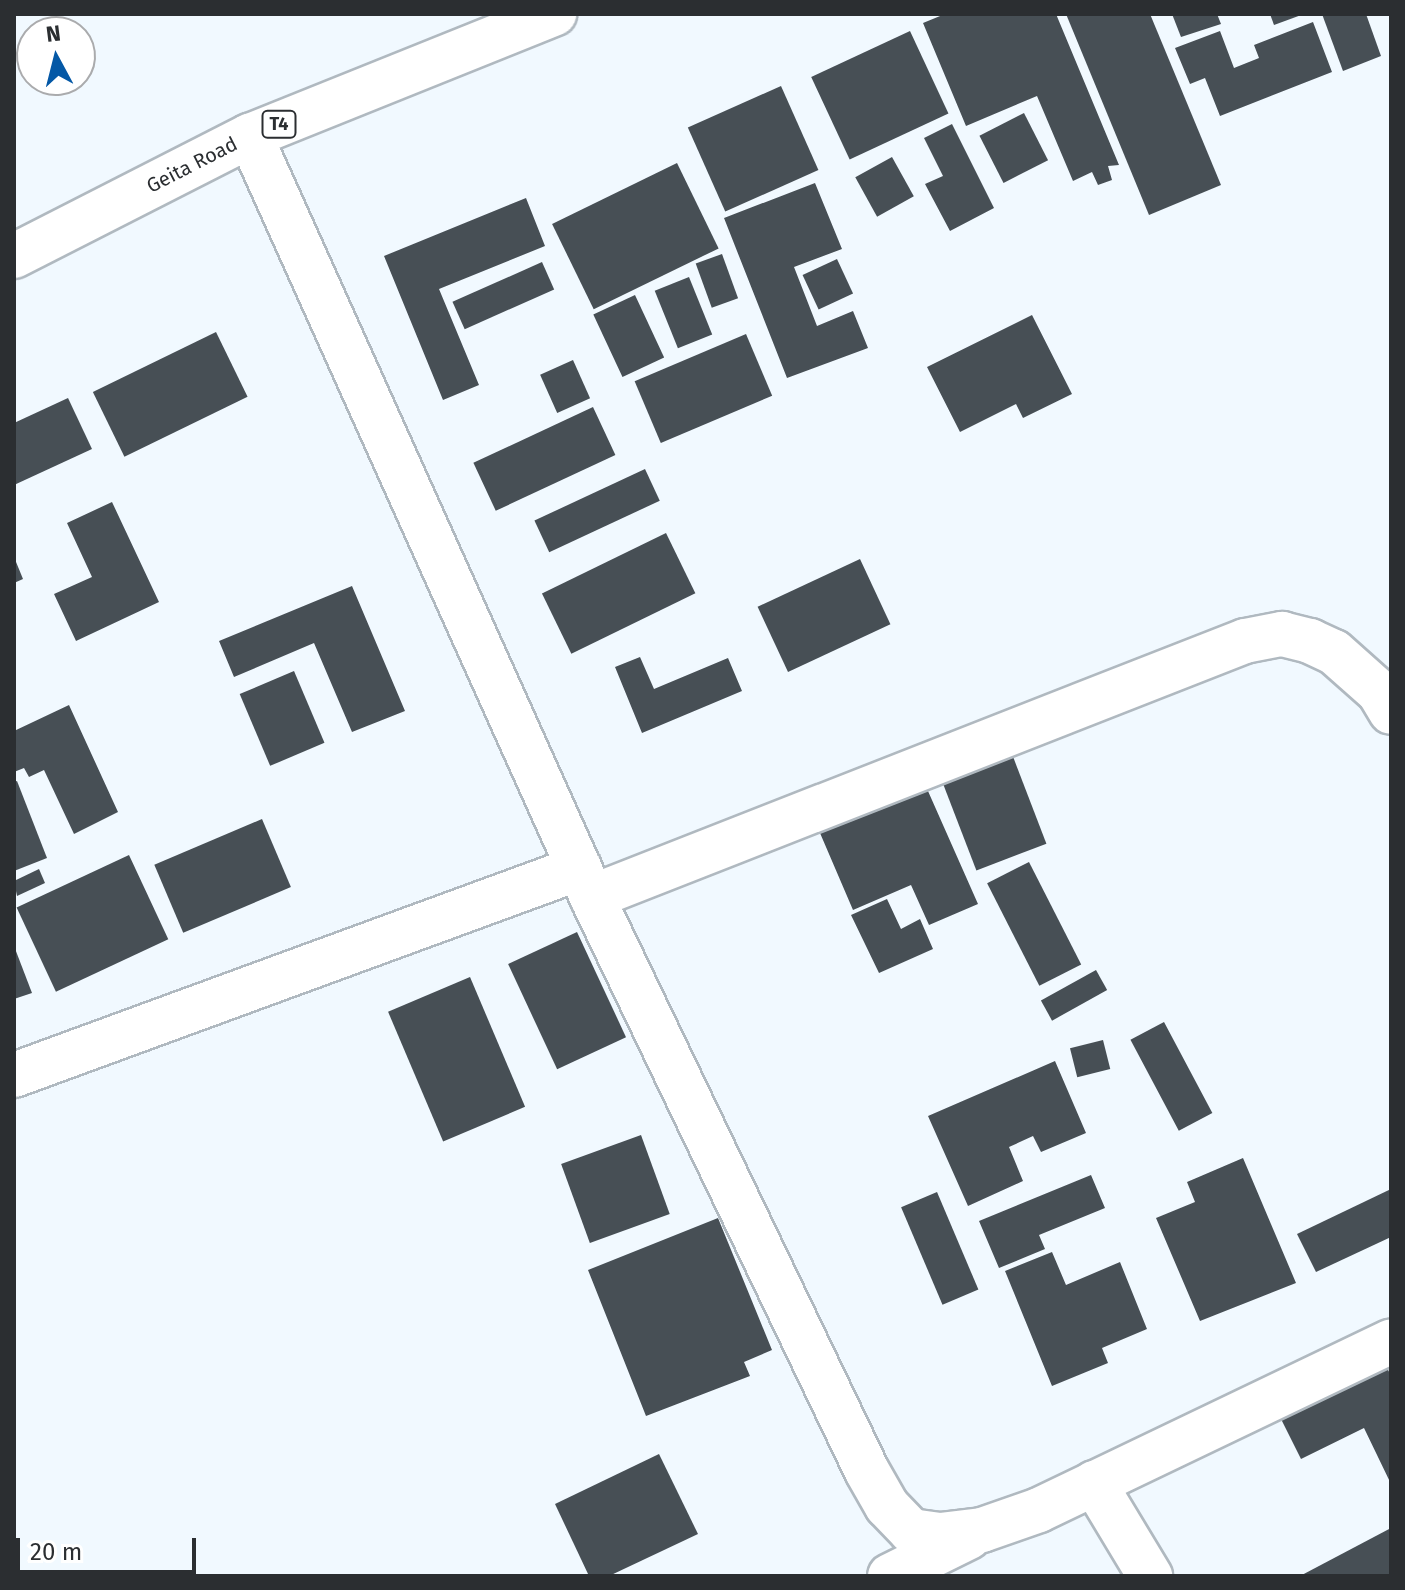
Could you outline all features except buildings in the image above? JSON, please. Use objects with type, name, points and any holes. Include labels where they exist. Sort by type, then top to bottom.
[{"type":"main road","name":"Geita Road","points":[[14,256],[250,136],[554,14]]},
{"type":"main road","points":[[250,136],[585,883],[867,1471],[887,1506],[911,1531],[940,1535],[982,1530]]},
{"type":"main road","points":[[14,1075],[585,883],[1245,641],[1282,634],[1310,641],[1334,652],[1379,692],[1391,712]]},
{"type":"main road","points":[[890,1576],[982,1530],[1039,1510],[1391,1341]]},
{"type":"main road","points":[[1094,1483],[1150,1576]]}]
